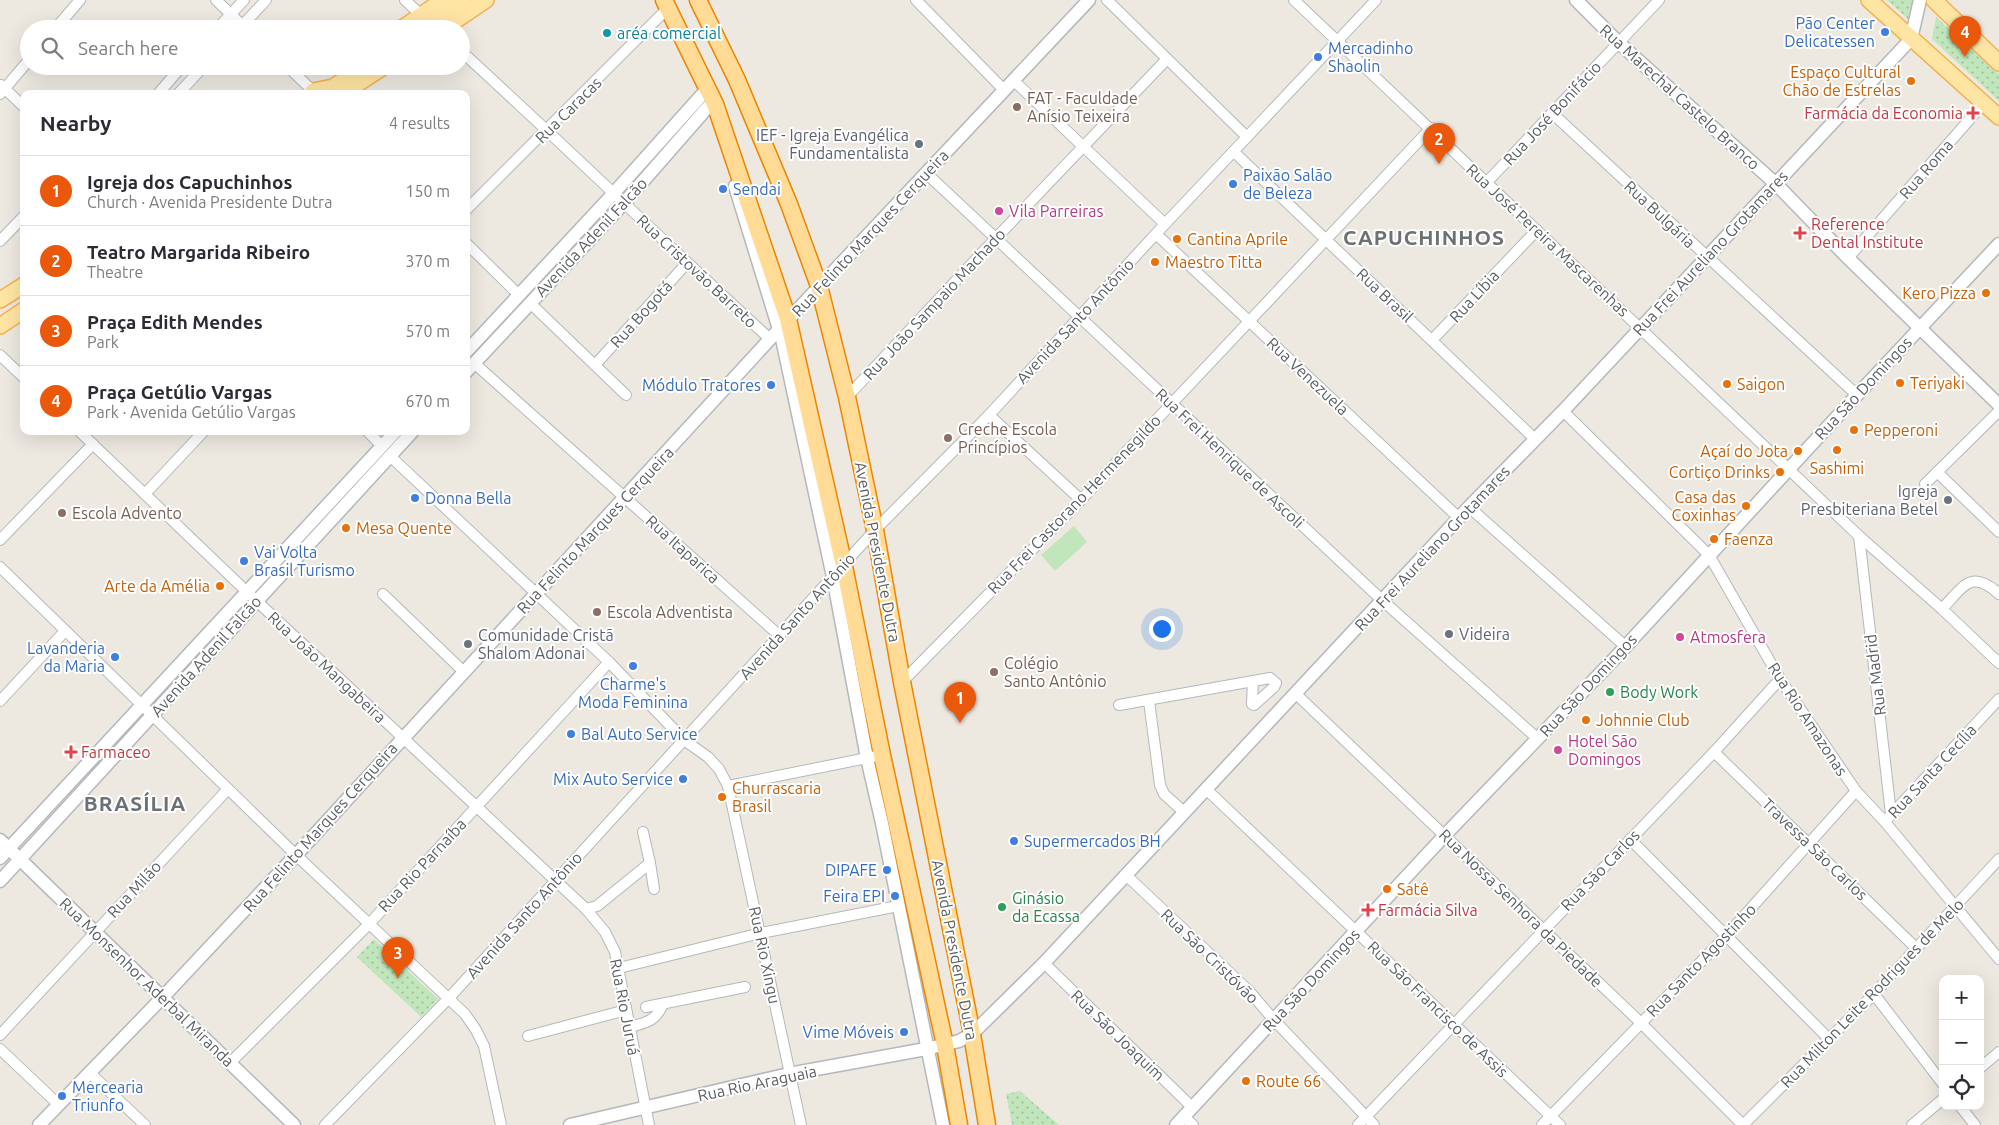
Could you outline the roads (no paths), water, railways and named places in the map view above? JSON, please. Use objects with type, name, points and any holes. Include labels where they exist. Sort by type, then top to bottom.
[{"type":"highway","name":"Avenida Presidente Dutra","points":[[698,0],[737,80],[789,204],[820,286],[847,397],[875,530],[902,682],[972,1034],[987,1125]]},
{"type":"highway","name":"Avenida Presidente Dutra","points":[[666,4],[712,97],[784,324],[839,572],[889,821],[928,967],[945,1045],[959,1125]]},
{"type":"main road","points":[[423,20],[443,0]]},
{"type":"main road","points":[[425,20],[464,0]]},
{"type":"main road","points":[[456,20],[486,0]]},
{"type":"main road","points":[[1869,0],[1999,117]]},
{"type":"main road","points":[[1934,0],[1998,59]]},
{"type":"main road","points":[[314,90],[335,75]]},
{"type":"main road","points":[[337,90],[354,75]]},
{"type":"main road","points":[[339,90],[368,75]]},
{"type":"main road","points":[[0,300],[20,288]]},
{"type":"main road","points":[[0,326],[20,313]]},
{"type":"street","points":[[63,20],[80,0]]},
{"type":"street","points":[[216,0],[236,20]]},
{"type":"street","points":[[225,20],[244,0]]},
{"type":"street","points":[[249,20],[266,0]]},
{"type":"street","points":[[405,0],[420,20]]},
{"type":"street","points":[[916,0],[1004,90]]},
{"type":"street","name":"Rua Felinto Marques Cerqueira","points":[[38,1125],[162,998],[296,855],[463,671],[626,498],[770,339],[1089,0]]},
{"type":"street","points":[[1107,0],[1247,137]]},
{"type":"street","name":"Rua José Pereira Mascarenhas","points":[[1294,0],[1859,536],[1942,609],[1999,663]]},
{"type":"street","name":"Avenida Santo Antônio","points":[[325,1125],[449,998],[839,572],[875,530],[989,416],[1165,224],[1376,0]]},
{"type":"street","name":"Rua Marechal Castelo Branco","points":[[1576,0],[1619,43],[1776,184],[1848,258],[1999,404]]},
{"type":"street","name":"Rua José Bonifácio","points":[[1487,182],[1658,0]]},
{"type":"street","points":[[1911,39],[1920,0]]},
{"type":"street","name":"Rua Caracas","points":[[470,206],[548,130],[666,4]]},
{"type":"street","name":"Rua Frei Aureliano Grotamares","points":[[945,1045],[972,1034],[1044,963],[1469,507],[1563,411],[1911,39]]},
{"type":"street","name":"Rua Cristovão Barreto","points":[[470,59],[770,339]]},
{"type":"street","name":"Rua João Sampaio Machado","points":[[847,397],[1167,59]]},
{"type":"street","points":[[20,69],[1,89],[20,104]]},
{"type":"street","points":[[161,90],[174,75]]},
{"type":"street","points":[[182,90],[196,75]]},
{"type":"street","points":[[295,75],[309,90]]},
{"type":"street","points":[[1013,80],[1165,224]]},
{"type":"street","name":"Avenida Adenil Falcão","points":[[470,368],[530,302],[584,235],[613,194],[712,97]]},
{"type":"street","name":"Avenida Adenil Falcão","points":[[470,348],[519,294],[584,235],[624,202],[712,97]]},
{"type":"street","name":"Rua Roma","points":[[1848,258],[1984,103]]},
{"type":"street","name":"Rua Bulgária","points":[[1552,113],[1856,395]]},
{"type":"street","name":"Rua Frei Castorano Hermenegildo","points":[[902,682],[1081,500],[1431,128]]},
{"type":"street","name":"Rua Brasil","points":[[1234,152],[1535,439]]},
{"type":"street","name":"Rua Frei Henrique de Ascoli","points":[[926,173],[1382,600],[1538,739]]},
{"type":"street","points":[[0,241],[20,220]]},
{"type":"street","name":"Rua Líbia","points":[[1432,340],[1536,230]]},
{"type":"street","name":"Rua Venezuela","points":[[1156,234],[1459,518]]},
{"type":"street","name":"Rua São Domingos","points":[[1186,1118],[1445,835],[1538,739],[1789,470],[1856,395],[1999,244]]},
{"type":"street","points":[[470,247],[519,294]]},
{"type":"street","name":"Rua Bogotá","points":[[595,365],[687,263]]},
{"type":"street","points":[[530,302],[626,395]]},
{"type":"street","points":[[0,355],[20,374]]},
{"type":"street","name":"Rua Itaparica","points":[[470,368],[626,498],[780,636]]},
{"type":"street","points":[[1925,484],[1999,410]]},
{"type":"street","name":"Rua Rio Amazonas","points":[[1563,411],[1709,555],[1780,679],[1856,792],[1888,818],[1955,906],[1999,959]]},
{"type":"street","points":[[989,416],[1081,500]]},
{"type":"street","name":"Rua João Mangabeira","points":[[83,435],[246,592],[555,880]]},
{"type":"street","points":[[145,494],[200,435]]},
{"type":"street","points":[[371,435],[382,446]]},
{"type":"street","name":"Avenida Adenil Falcão","points":[[0,881],[256,601],[339,503],[392,435]]},
{"type":"street","name":"Avenida Adenil Falcão","points":[[3,849],[96,754],[246,592],[390,456],[409,435]]},
{"type":"street","points":[[0,540],[93,444]]},
{"type":"street","name":"Rua Rio Xingu","points":[[390,456],[609,662],[684,740],[708,757],[719,769],[728,786],[801,1125]]},
{"type":"street","points":[[1937,472],[1999,532]]},
{"type":"street","points":[[1469,507],[1625,646]]},
{"type":"street","name":"Rua Madrid","points":[[1859,536],[1888,818]]},
{"type":"street","points":[[0,567],[296,855],[465,1014],[484,1046],[501,1125]]},
{"type":"street","points":[[1942,609],[1963,587],[1974,581],[1984,582],[1999,594]]},
{"type":"street","points":[[383,594],[463,671]]},
{"type":"street","points":[[0,701],[66,631]]},
{"type":"street","name":"Rua Rio Parnaíba","points":[[230,1063],[370,923],[609,662]]},
{"type":"street","name":"Rua São Carlos","points":[[1358,1125],[1714,752],[1780,679]]},
{"type":"street","points":[[1119,705],[1253,681]]},
{"type":"street","name":"Rua Nossa Senhora da Piedade","points":[[1296,694],[1640,1022],[1743,1125]]},
{"type":"street","name":"Rua Santa Cecília","points":[[1888,818],[1999,699]]},
{"type":"street","points":[[1149,701],[1160,785],[1164,794],[1184,812]]},
{"type":"street","name":"Travessa São Carlos","points":[[1714,752],[1916,948]]},
{"type":"street","points":[[96,754],[108,765]]},
{"type":"street","points":[[728,786],[875,756]]},
{"type":"street","name":"Rua Milão","points":[[0,1034],[228,788]]},
{"type":"street","name":"Rua São Francisco de Assis","points":[[1206,789],[1560,1125]]},
{"type":"street","name":"Rua Santo Agostinho","points":[[1542,1125],[1640,1022],[1727,935],[1856,792]]},
{"type":"street","name":"Avenida Presidente Dutra","points":[[889,821],[898,906],[943,1125]]},
{"type":"street","points":[[643,832],[654,889]]},
{"type":"street","points":[[1630,839],[1830,1039]]},
{"type":"street","name":"Rua Monsenhor Aderbal Miranda","points":[[3,849],[21,859],[294,1125]]},
{"type":"street","name":"Rua Milton Leite Rodrigues de Melo","points":[[1743,1125],[1874,994],[1999,859]]},
{"type":"street","points":[[586,909],[597,906],[650,863]]},
{"type":"street","name":"Rua São Cristóvão","points":[[1126,875],[1249,991],[1274,1020],[1374,1125]]},
{"type":"street","name":"Rua Rio Juruá","points":[[555,880],[586,909],[605,932],[615,952],[649,1125]]},
{"type":"street","points":[[619,968],[761,933],[898,906]]},
{"type":"street","name":"Rua São Joaquim","points":[[1044,963],[1186,1118]]},
{"type":"street","points":[[910,969],[928,967]]},
{"type":"street","points":[[646,1007],[745,987]]},
{"type":"street","points":[[1874,994],[1939,1079]]},
{"type":"street","points":[[630,1027],[652,1021],[659,1013],[663,1004]]},
{"type":"street","points":[[528,1036],[626,1010]]},
{"type":"street","name":"Rua Rio Araguaia","points":[[570,1125],[789,1074],[945,1045]]},
{"type":"street","points":[[0,1049],[59,1105]]},
{"type":"street","points":[[1984,1065],[1999,1052]]},
{"type":"street","points":[[90,1073],[145,1125]]},
{"type":"street","points":[[1912,1125],[1939,1102]]},
{"type":"street","points":[[1963,1110],[1976,1125]]},
{"type":"place","name":"Pão Center Delicatessen","points":[[1885,32]]},
{"type":"place","name":"aréa comercial","points":[[607,33]]},
{"type":"place","name":"Mercadinho Shaolin","points":[[1318,57]]},
{"type":"place","name":"Praça Getúlio Vargas","points":[[1965,57]]},
{"type":"place","name":"Espaço Cultural Chão de Estrelas","points":[[1911,81]]},
{"type":"place","name":"FAT - Faculdade Anísio Teixeira","points":[[1017,107]]},
{"type":"place","name":"Farmácia da Economia","points":[[1973,113]]},
{"type":"place","name":"IEF - Igreja Evangélica Fundamentalista","points":[[919,144]]},
{"type":"place","name":"Teatro Margarida Ribeiro","points":[[1439,164]]},
{"type":"place","name":"Paixão Salão de Beleza","points":[[1233,184]]},
{"type":"place","name":"Sendai","points":[[723,189]]},
{"type":"place","name":"Vila Parreiras","points":[[999,211]]},
{"type":"place","name":"Reference Dental Institute","points":[[1800,233]]},
{"type":"place","name":"Cantina Aprile","points":[[1177,239]]},
{"type":"place","name":"Maestro Titta","points":[[1155,262]]},
{"type":"place","name":"Kero Pizza","points":[[1986,293]]},
{"type":"place","name":"Teriyaki","points":[[1900,383]]},
{"type":"place","name":"Saigon","points":[[1727,384]]},
{"type":"place","name":"Módulo Tratores","points":[[771,385]]},
{"type":"place","name":"Pepperoni","points":[[1854,430]]},
{"type":"place","name":"Creche Escola Princípios","points":[[948,438]]},
{"type":"place","name":"Sashimi","points":[[1837,450]]},
{"type":"place","name":"Açaí do Jota","points":[[1798,451]]},
{"type":"place","name":"Cortiço Drinks","points":[[1780,472]]},
{"type":"place","name":"Donna Bella","points":[[415,498]]},
{"type":"place","name":"Igreja Presbiteriana Betel","points":[[1948,500]]},
{"type":"place","name":"Casa das Coxinhas","points":[[1746,506]]},
{"type":"place","name":"Escola Advento","points":[[62,513]]},
{"type":"place","name":"Mesa Quente","points":[[346,528]]},
{"type":"place","name":"Faenza","points":[[1714,539]]},
{"type":"place","name":"Vai Volta Brasil Turismo","points":[[244,561]]},
{"type":"place","name":"Arte da Amélia","points":[[220,586]]},
{"type":"place","name":"Escola Adventista","points":[[597,612]]},
{"type":"place","name":"Videira","points":[[1449,634]]},
{"type":"place","name":"Atmosfera","points":[[1680,637]]},
{"type":"place","name":"Comunidade Cristã Shalom Adonai","points":[[468,644]]},
{"type":"place","name":"Lavanderia da Maria","points":[[115,657]]},
{"type":"place","name":"Charme's Moda Feminina","points":[[633,666]]},
{"type":"place","name":"Colégio Santo Antônio","points":[[994,672]]},
{"type":"place","name":"Body Work","points":[[1610,692]]},
{"type":"place","name":"Johnnie Club","points":[[1586,720]]},
{"type":"place","name":"Igreja dos Capuchinhos","points":[[960,723]]},
{"type":"place","name":"Bal Auto Service","points":[[571,734]]},
{"type":"place","name":"Hotel São Domingos","points":[[1558,750]]},
{"type":"place","name":"Farmaceo","points":[[71,752]]},
{"type":"place","name":"Mix Auto Service","points":[[683,779]]},
{"type":"place","name":"Churrascaria Brasil","points":[[722,797]]},
{"type":"place","name":"Supermercados BH","points":[[1014,841]]},
{"type":"place","name":"DIPAFE","points":[[887,870]]},
{"type":"place","name":"Satê","points":[[1387,889]]},
{"type":"place","name":"Feira EPI","points":[[895,896]]},
{"type":"place","name":"Ginásio da Ecassa","points":[[1002,907]]},
{"type":"place","name":"Farmácia Silva","points":[[1368,910]]},
{"type":"place","name":"Praça Edith Mendes","points":[[398,978]]},
{"type":"place","name":"Vime Móveis","points":[[904,1032]]},
{"type":"place","name":"Route 66","points":[[1246,1081]]},
{"type":"place","name":"Mercearia Triunfo","points":[[62,1096]]},
{"type":"district","name":"CAPUCHINHOS","points":[[1424,238]]},
{"type":"district","name":"BRASÍLIA","points":[[135,804]]}]
